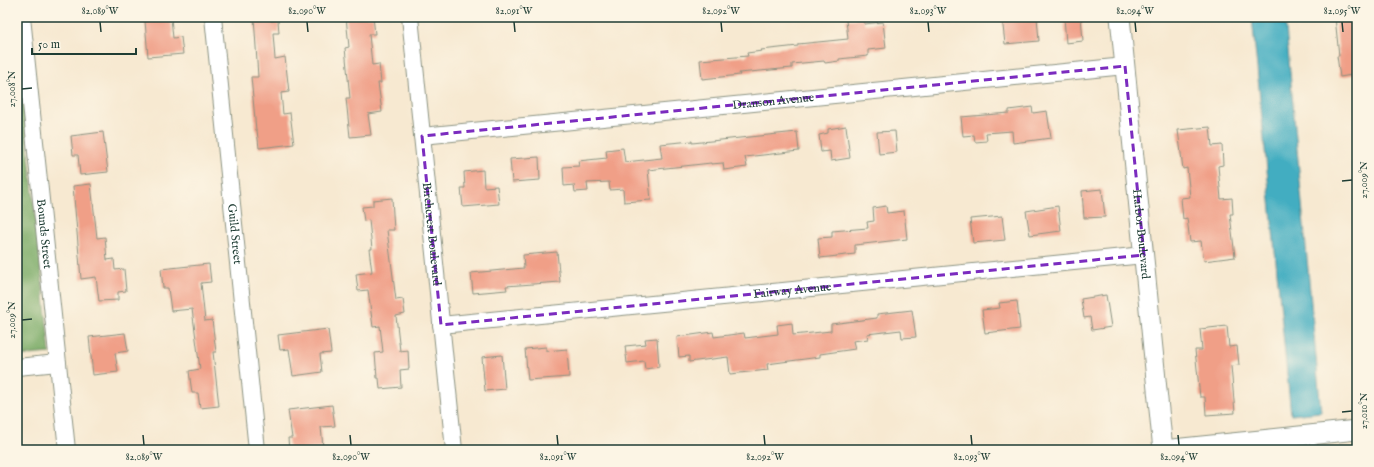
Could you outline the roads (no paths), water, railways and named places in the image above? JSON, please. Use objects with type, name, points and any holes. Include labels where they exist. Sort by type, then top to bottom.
[{"type":"street","name":"Bounds Street","points":[[22,17],[67,450]]},
{"type":"street","name":"Guild Street","points":[[213,17],[257,450]]},
{"type":"street","name":"Birchcrest Boulevard","points":[[410,17],[454,450]]},
{"type":"street","name":"Harbor Boulevard","points":[[1120,17],[1162,450]]},
{"type":"street","name":"Dranson Avenue","points":[[422,136],[1125,66]]},
{"type":"street","name":"Fairway Avenue","points":[[441,325],[1144,255]]},
{"type":"street","points":[[17,367],[58,363]]},
{"type":"street","points":[[1162,450],[1357,430]]},
{"type":"water","points":[[1252,17],[1285,17],[1321,412],[1291,415]]}]
